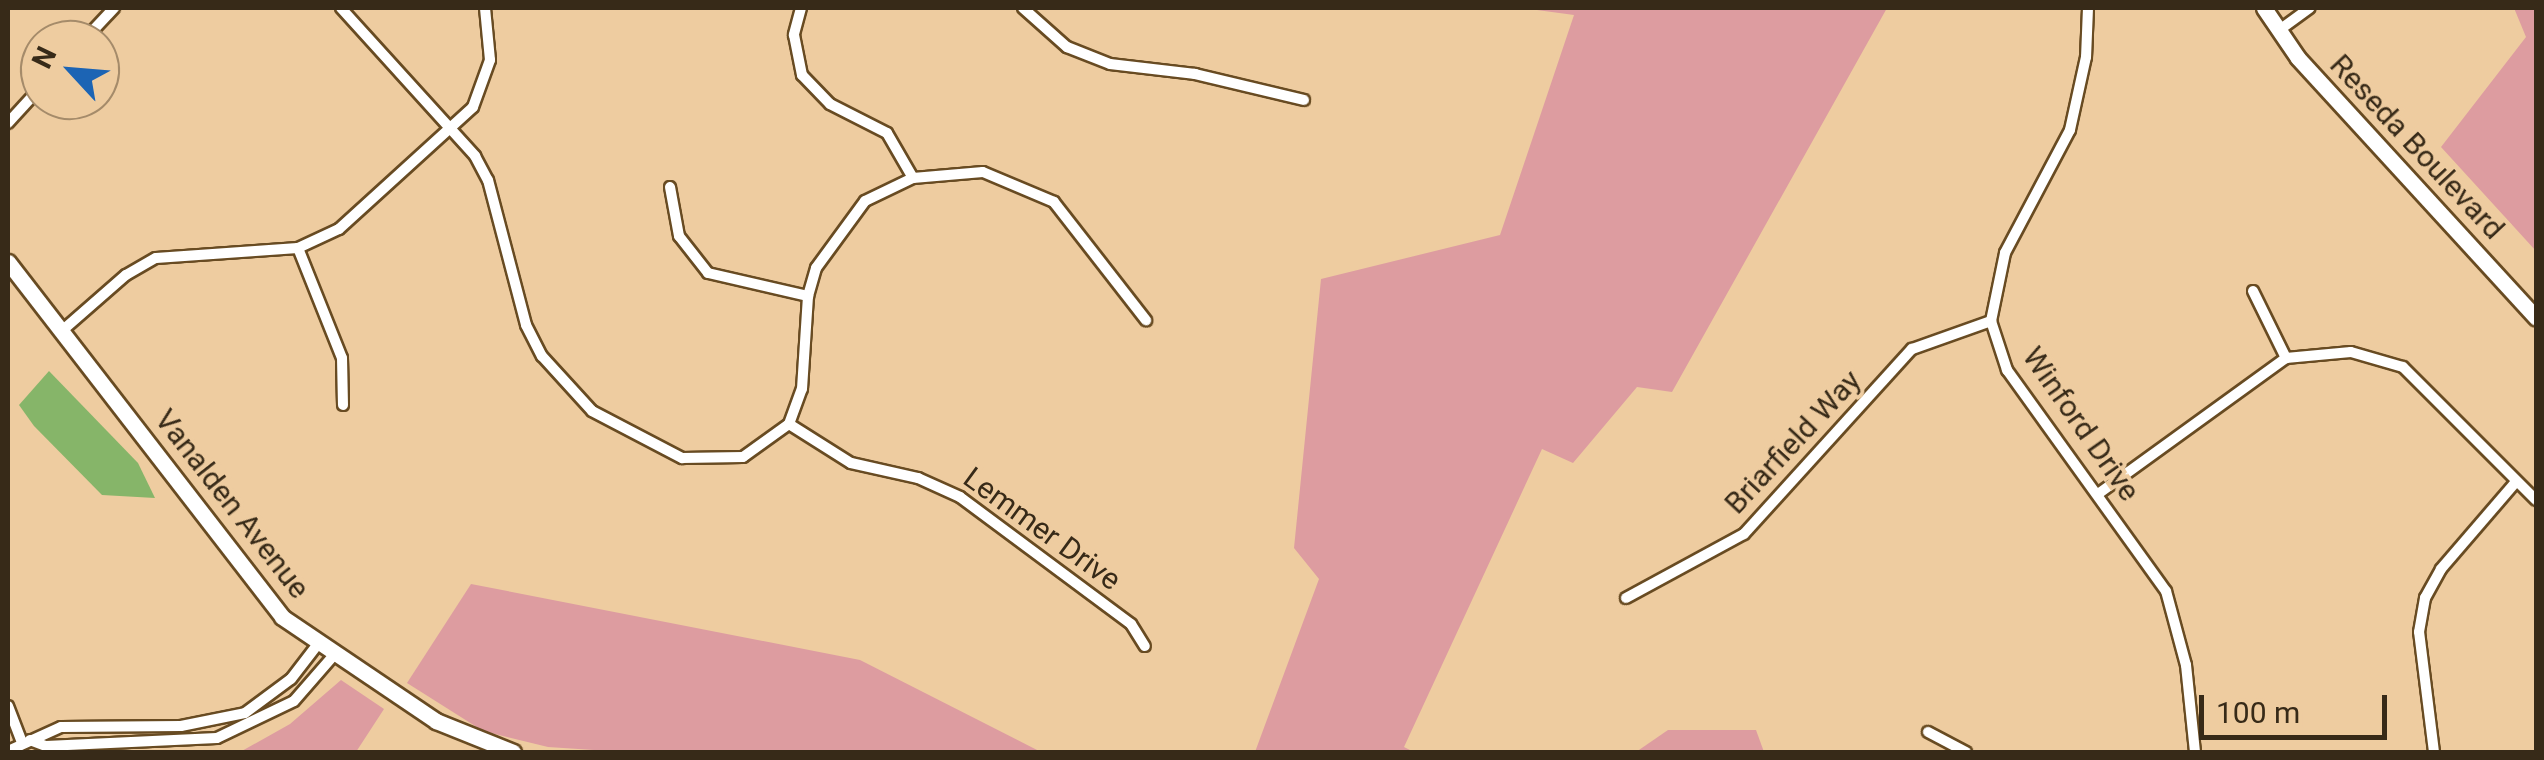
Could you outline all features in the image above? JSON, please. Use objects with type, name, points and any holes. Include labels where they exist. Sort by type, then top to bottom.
[{"type":"main road","name":"Reseda Boulevard","points":[[2269,10],[2278,31],[2536,318]]},
{"type":"main road","name":"Vanalden Avenue","points":[[8,262],[64,329],[265,600],[318,644],[436,721],[513,752]]},
{"type":"street","points":[[341,8],[450,127],[488,180],[526,325],[542,356],[592,411],[682,458],[710,462],[743,456],[789,424],[802,389],[808,296],[834,236],[865,201],[914,178],[983,172],[1054,202],[1146,320]]},
{"type":"street","points":[[64,329],[126,275],[156,258],[298,248],[339,229],[450,127],[484,87],[485,8]]},
{"type":"street","points":[[802,8],[794,35],[802,75],[830,104],[887,133],[914,178]]},
{"type":"street","points":[[1023,8],[1067,47],[1110,64],[1196,74],[1304,100]]},
{"type":"street","name":"Winford Drive","points":[[2088,8],[2086,57],[2070,130],[2004,253],[1991,321],[2007,370],[2151,564],[2177,619],[2195,752]]},
{"type":"street","points":[[2278,31],[2310,8]]},
{"type":"street","points":[[670,187],[679,236],[708,272],[808,296]]},
{"type":"street","points":[[298,248],[342,358],[343,405]]},
{"type":"street","points":[[2253,291],[2286,358]]},
{"type":"street","name":"Briarfield Way","points":[[1626,598],[1744,534],[1912,349],[1991,321]]},
{"type":"street","points":[[2098,494],[2286,358],[2351,352],[2403,368],[2536,500]]},
{"type":"street","name":"Lemmer Drive","points":[[789,424],[851,463],[918,478],[960,497],[1131,624],[1146,646]]},
{"type":"street","points":[[2434,752],[2419,632],[2425,598],[2440,569],[2515,482]]},
{"type":"street","points":[[8,751],[80,724],[181,726],[245,713],[292,679],[318,644]]},
{"type":"street","points":[[26,742],[46,746],[217,738],[294,701],[334,655]]},
{"type":"street","points":[[8,706],[26,742]]},
{"type":"street","points":[[1928,732],[1966,752]]},
{"type":"shaded area","points":[[1523,8],[1887,8],[1672,392],[1637,387],[1573,463],[1542,449],[1404,747],[1414,752],[1255,752],[1319,579],[1294,548],[1321,279],[1500,235],[1574,15]]},
{"type":"shaded area","points":[[2514,8],[2536,8],[2536,251],[2441,147],[2526,37]]},
{"type":"shaded area","points":[[49,371],[138,463],[155,498],[102,495],[34,426],[19,405]]},
{"type":"shaded area","points":[[471,584],[860,660],[1041,752],[624,752],[548,747],[483,731],[407,683]]},
{"type":"shaded area","points":[[341,680],[384,709],[356,752],[240,752],[290,724]]},
{"type":"shaded area","points":[[1668,730],[1756,730],[1764,752],[1636,752]]}]
